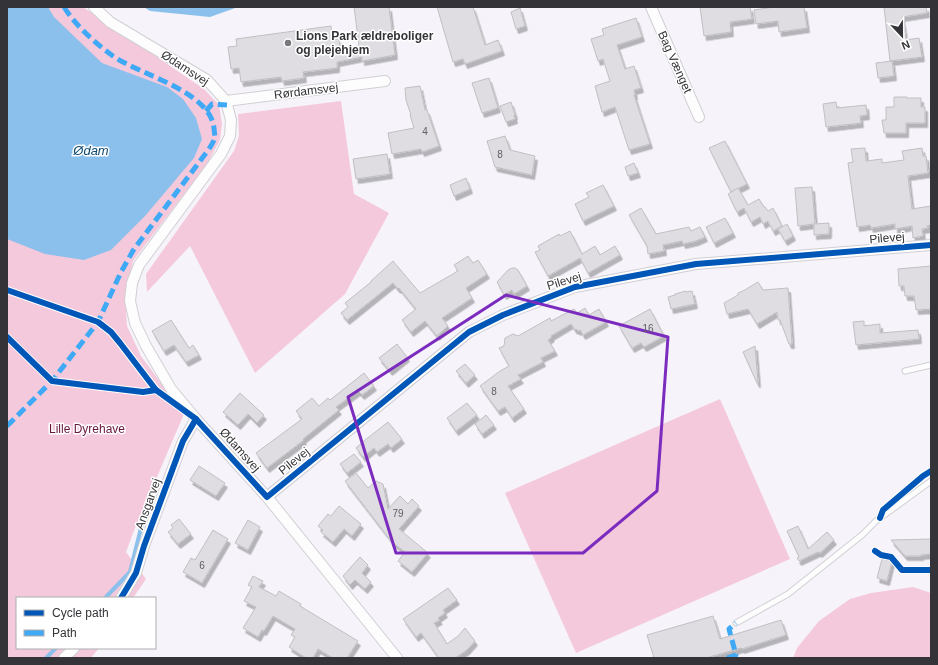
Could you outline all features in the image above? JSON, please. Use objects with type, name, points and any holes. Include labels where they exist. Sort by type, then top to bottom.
[{"type":"street","name":"Ødamsvej","points":[[94,7],[110,22],[207,80],[226,101],[231,120],[230,136],[221,154],[139,265],[132,283],[130,302],[135,323],[146,346],[171,389],[196,419],[267,497],[397,658]]},
{"type":"street","name":"Bag Vænget","points":[[651,7],[700,117]]},
{"type":"street","name":"Rørdamsvej","points":[[226,101],[385,81]]},
{"type":"street","name":"Pilevej","points":[[267,497],[469,332],[503,314],[575,287],[696,264],[931,245]]},
{"type":"street","name":"Ansgarvej","points":[[122,597],[136,573],[144,546],[183,441],[196,419]]},
{"type":"street","points":[[64,658],[73,649]]},
{"type":"lane","points":[[905,371],[931,365]]},
{"type":"lane","points":[[736,623],[788,594],[862,535],[876,521],[931,481]]},
{"type":"highlighted area","points":[[506,295],[668,337],[657,491],[583,553],[396,553],[348,397]]},
{"type":"green space","name":"Lille Dyrehave","points":[[7,7],[83,7],[204,89],[219,105],[222,124],[220,140],[207,164],[133,261],[125,296],[127,326],[141,356],[184,414],[126,552],[146,579],[134,597],[16,597],[16,649],[98,649],[91,658],[7,658]]},
{"type":"green space","points":[[341,101],[354,194],[389,213],[345,294],[255,373],[190,246],[147,292],[146,274],[234,151],[239,136],[238,114]]},
{"type":"green space","points":[[720,399],[790,559],[576,653],[505,493]]},
{"type":"green space","points":[[913,587],[931,593],[931,658],[793,658],[797,648],[819,621],[850,599],[871,593]]},
{"type":"water","name":"Ødam","points":[[7,7],[48,7],[54,17],[102,63],[167,87],[183,99],[196,118],[202,139],[194,158],[145,216],[111,250],[84,260],[45,254],[7,239]]},
{"type":"water","points":[[144,7],[238,7],[210,17],[150,11]]},
{"type":"building","name":"Lions Park ældreboliger og plejehjem","points":[[354,7],[389,7],[395,55],[362,61],[362,57],[337,62],[337,68],[303,72],[304,78],[282,81],[281,77],[241,82],[239,68],[231,69],[228,47],[237,46],[236,39],[331,26],[333,40],[339,39],[340,49],[359,46]]},
{"type":"building","points":[[437,7],[473,7],[485,45],[498,40],[502,51],[465,64],[463,59],[453,62]]},
{"type":"building","points":[[700,7],[750,7],[752,19],[730,22],[731,32],[704,36]]},
{"type":"building","points":[[774,7],[804,7],[807,28],[779,32],[778,21],[756,24],[754,10]]},
{"type":"building","points":[[884,7],[926,7],[927,13],[902,17],[906,40],[919,38],[922,57],[890,61]]},
{"type":"building","points":[[520,8],[525,26],[516,29],[511,12]]},
{"type":"building","points":[[636,18],[642,37],[617,45],[625,69],[634,66],[641,88],[634,90],[634,95],[650,144],[629,150],[615,107],[602,112],[595,86],[610,81],[603,59],[598,61],[591,39],[604,35],[602,29]]},
{"type":"building","points":[[892,61],[894,76],[878,78],[876,63]]},
{"type":"building","points":[[489,78],[498,108],[482,113],[472,83]]},
{"type":"building","points":[[420,86],[425,110],[427,110],[439,146],[422,152],[421,149],[392,154],[388,133],[414,128],[406,100],[405,88]]},
{"type":"building","points":[[894,97],[921,98],[921,107],[925,107],[925,123],[906,123],[906,133],[884,133],[882,120],[886,120],[886,107],[894,107]]},
{"type":"building","points":[[511,102],[515,119],[506,122],[500,106]]},
{"type":"building","points":[[836,102],[837,108],[866,105],[867,115],[860,116],[861,123],[826,127],[823,104]]},
{"type":"building","points":[[505,136],[510,150],[535,156],[532,175],[495,167],[487,141]]},
{"type":"building","points":[[725,141],[747,184],[731,192],[709,148]]},
{"type":"building","points":[[865,148],[866,161],[882,159],[882,163],[904,160],[902,151],[922,148],[923,156],[926,156],[928,173],[908,176],[912,209],[931,206],[931,225],[927,226],[928,228],[922,229],[923,236],[913,238],[912,226],[895,229],[895,224],[871,228],[870,225],[857,227],[848,163],[853,162],[851,149]]},
{"type":"building","points":[[387,154],[390,174],[356,179],[353,159]]},
{"type":"building","points":[[634,163],[638,173],[628,176],[625,167]]},
{"type":"building","points":[[466,178],[470,189],[454,196],[450,185]]},
{"type":"building","points":[[603,185],[614,206],[583,221],[575,204],[589,197],[586,193]]},
{"type":"building","points":[[812,187],[815,224],[829,223],[829,234],[814,235],[814,224],[798,226],[795,188]]},
{"type":"building","points":[[738,188],[748,205],[759,199],[768,211],[773,208],[782,226],[773,231],[768,221],[763,224],[760,217],[751,222],[744,208],[737,212],[728,194]]},
{"type":"building","points":[[641,208],[656,234],[689,227],[691,231],[700,227],[705,237],[683,244],[682,241],[663,245],[664,251],[648,254],[647,246],[629,215]]},
{"type":"building","points":[[725,218],[733,233],[714,243],[706,227]]},
{"type":"building","points":[[787,224],[793,236],[785,241],[778,229]]},
{"type":"building","points":[[570,231],[582,254],[595,246],[600,255],[615,246],[620,255],[588,273],[580,258],[548,276],[535,252],[540,250],[538,246],[559,234],[560,236]]},
{"type":"building","points":[[468,256],[473,263],[478,260],[487,274],[466,288],[472,298],[442,318],[448,326],[437,336],[425,321],[411,332],[402,320],[416,309],[393,283],[347,320],[341,313],[348,307],[345,303],[371,282],[393,261],[420,293],[458,271],[454,265]]},
{"type":"building","points":[[931,266],[931,309],[916,310],[914,296],[905,296],[904,286],[899,286],[898,269]]},
{"type":"building","points":[[512,268],[518,270],[527,286],[514,294],[512,290],[504,295],[497,282],[508,270]]},
{"type":"building","points":[[758,282],[763,290],[788,288],[792,344],[789,344],[780,320],[778,320],[777,312],[757,324],[748,309],[727,314],[724,303]]},
{"type":"building","points":[[686,291],[692,291],[695,304],[671,309],[668,297]]},
{"type":"building","points":[[585,308],[589,315],[599,309],[606,322],[583,335],[580,330],[575,330],[571,324],[551,336],[552,337],[548,340],[555,351],[541,358],[543,362],[518,375],[521,379],[508,386],[524,409],[512,418],[505,407],[498,411],[480,386],[509,366],[499,348],[504,346],[505,338],[513,334],[518,336],[550,318],[551,321],[574,309],[577,313]]},
{"type":"building","points":[[650,309],[664,336],[644,347],[641,343],[632,348],[619,326]]},
{"type":"building","points":[[171,320],[189,348],[193,345],[199,355],[186,362],[174,345],[164,351],[152,331]]},
{"type":"building","points":[[864,321],[864,326],[880,324],[880,333],[918,330],[919,339],[856,345],[853,322]]},
{"type":"building","points":[[397,344],[407,357],[390,371],[379,358]]},
{"type":"building","points":[[755,346],[758,383],[743,352]]},
{"type":"building","points":[[465,364],[475,375],[466,383],[456,371]]},
{"type":"building","points":[[364,373],[374,386],[362,395],[358,391],[336,407],[339,410],[303,439],[304,440],[267,468],[256,453],[302,419],[296,411],[312,398],[319,406],[328,398],[330,400]]},
{"type":"building","points":[[240,393],[264,415],[257,423],[248,414],[238,425],[223,412]]},
{"type":"building","points":[[467,403],[477,415],[456,431],[447,418]]},
{"type":"building","points":[[486,415],[494,425],[482,434],[475,424]]},
{"type":"building","points":[[388,422],[402,439],[391,448],[388,444],[377,452],[374,448],[363,457],[356,448]]},
{"type":"building","points":[[354,454],[361,462],[347,473],[340,464]]},
{"type":"building","points":[[199,466],[225,483],[216,496],[190,480]]},
{"type":"building","points":[[356,473],[368,488],[376,481],[383,484],[388,509],[400,496],[408,504],[412,499],[419,506],[399,529],[428,553],[412,572],[398,561],[405,552],[392,542],[345,481]]},
{"type":"building","points":[[339,506],[361,524],[352,536],[344,529],[333,542],[321,532],[323,530],[318,526],[328,514],[331,516]]},
{"type":"building","points":[[179,519],[191,534],[178,544],[168,532],[173,528],[171,525]]},
{"type":"building","points":[[248,520],[260,527],[248,550],[235,543]]},
{"type":"building","points":[[798,526],[808,549],[827,532],[834,540],[820,553],[818,552],[799,561],[797,558],[799,557],[787,531]]},
{"type":"building","points":[[213,530],[228,539],[202,583],[183,572],[191,558],[195,560]]},
{"type":"building","points":[[931,539],[931,554],[921,556],[905,556],[891,540]]},
{"type":"building","points":[[360,557],[368,565],[362,573],[371,582],[365,589],[355,580],[350,585],[343,576]]},
{"type":"building","points":[[882,559],[892,561],[887,581],[877,578]]},
{"type":"building","points":[[253,576],[263,581],[259,587],[276,596],[279,591],[301,604],[300,606],[358,641],[347,658],[333,658],[318,649],[313,658],[306,658],[289,647],[295,637],[291,635],[295,629],[273,616],[264,631],[262,630],[258,637],[243,628],[256,607],[244,601],[252,587],[248,585]]},
{"type":"building","points":[[448,588],[457,600],[443,610],[445,613],[438,618],[440,620],[434,623],[447,644],[458,636],[465,628],[475,641],[467,650],[455,658],[439,658],[421,633],[416,637],[403,619]]},
{"type":"building","points":[[713,616],[720,639],[781,620],[786,635],[742,649],[741,648],[706,658],[654,658],[647,635]]},
{"type":"waterway","points":[[106,597],[130,572],[142,524]]},
{"type":"waterway","points":[[46,658],[55,649]]},
{"type":"marked path","points":[[7,426],[52,381],[98,322],[121,272],[134,249],[213,143],[215,137],[210,115],[200,104],[172,85],[113,56],[86,34],[64,7]]},
{"type":"marked path","points":[[206,111],[212,104],[227,105]]},
{"type":"marked path","points":[[727,658],[736,655],[729,629],[736,623]]},
{"type":"cycle path","points":[[7,290],[98,322],[111,332],[156,390],[196,419],[267,497],[469,332],[503,315],[575,287],[696,264],[931,245]]},
{"type":"cycle path","points":[[7,337],[52,381],[143,392],[156,390]]},
{"type":"cycle path","points":[[122,597],[136,573],[144,546],[183,441],[196,419]]},
{"type":"cycle path","points":[[880,518],[883,510],[931,471]]},
{"type":"cycle path","points":[[875,551],[881,555],[891,557],[902,570],[931,570]]},
{"type":"place","name":"Lions Park ældreboliger og plejehjem","points":[[288,43]]}]
